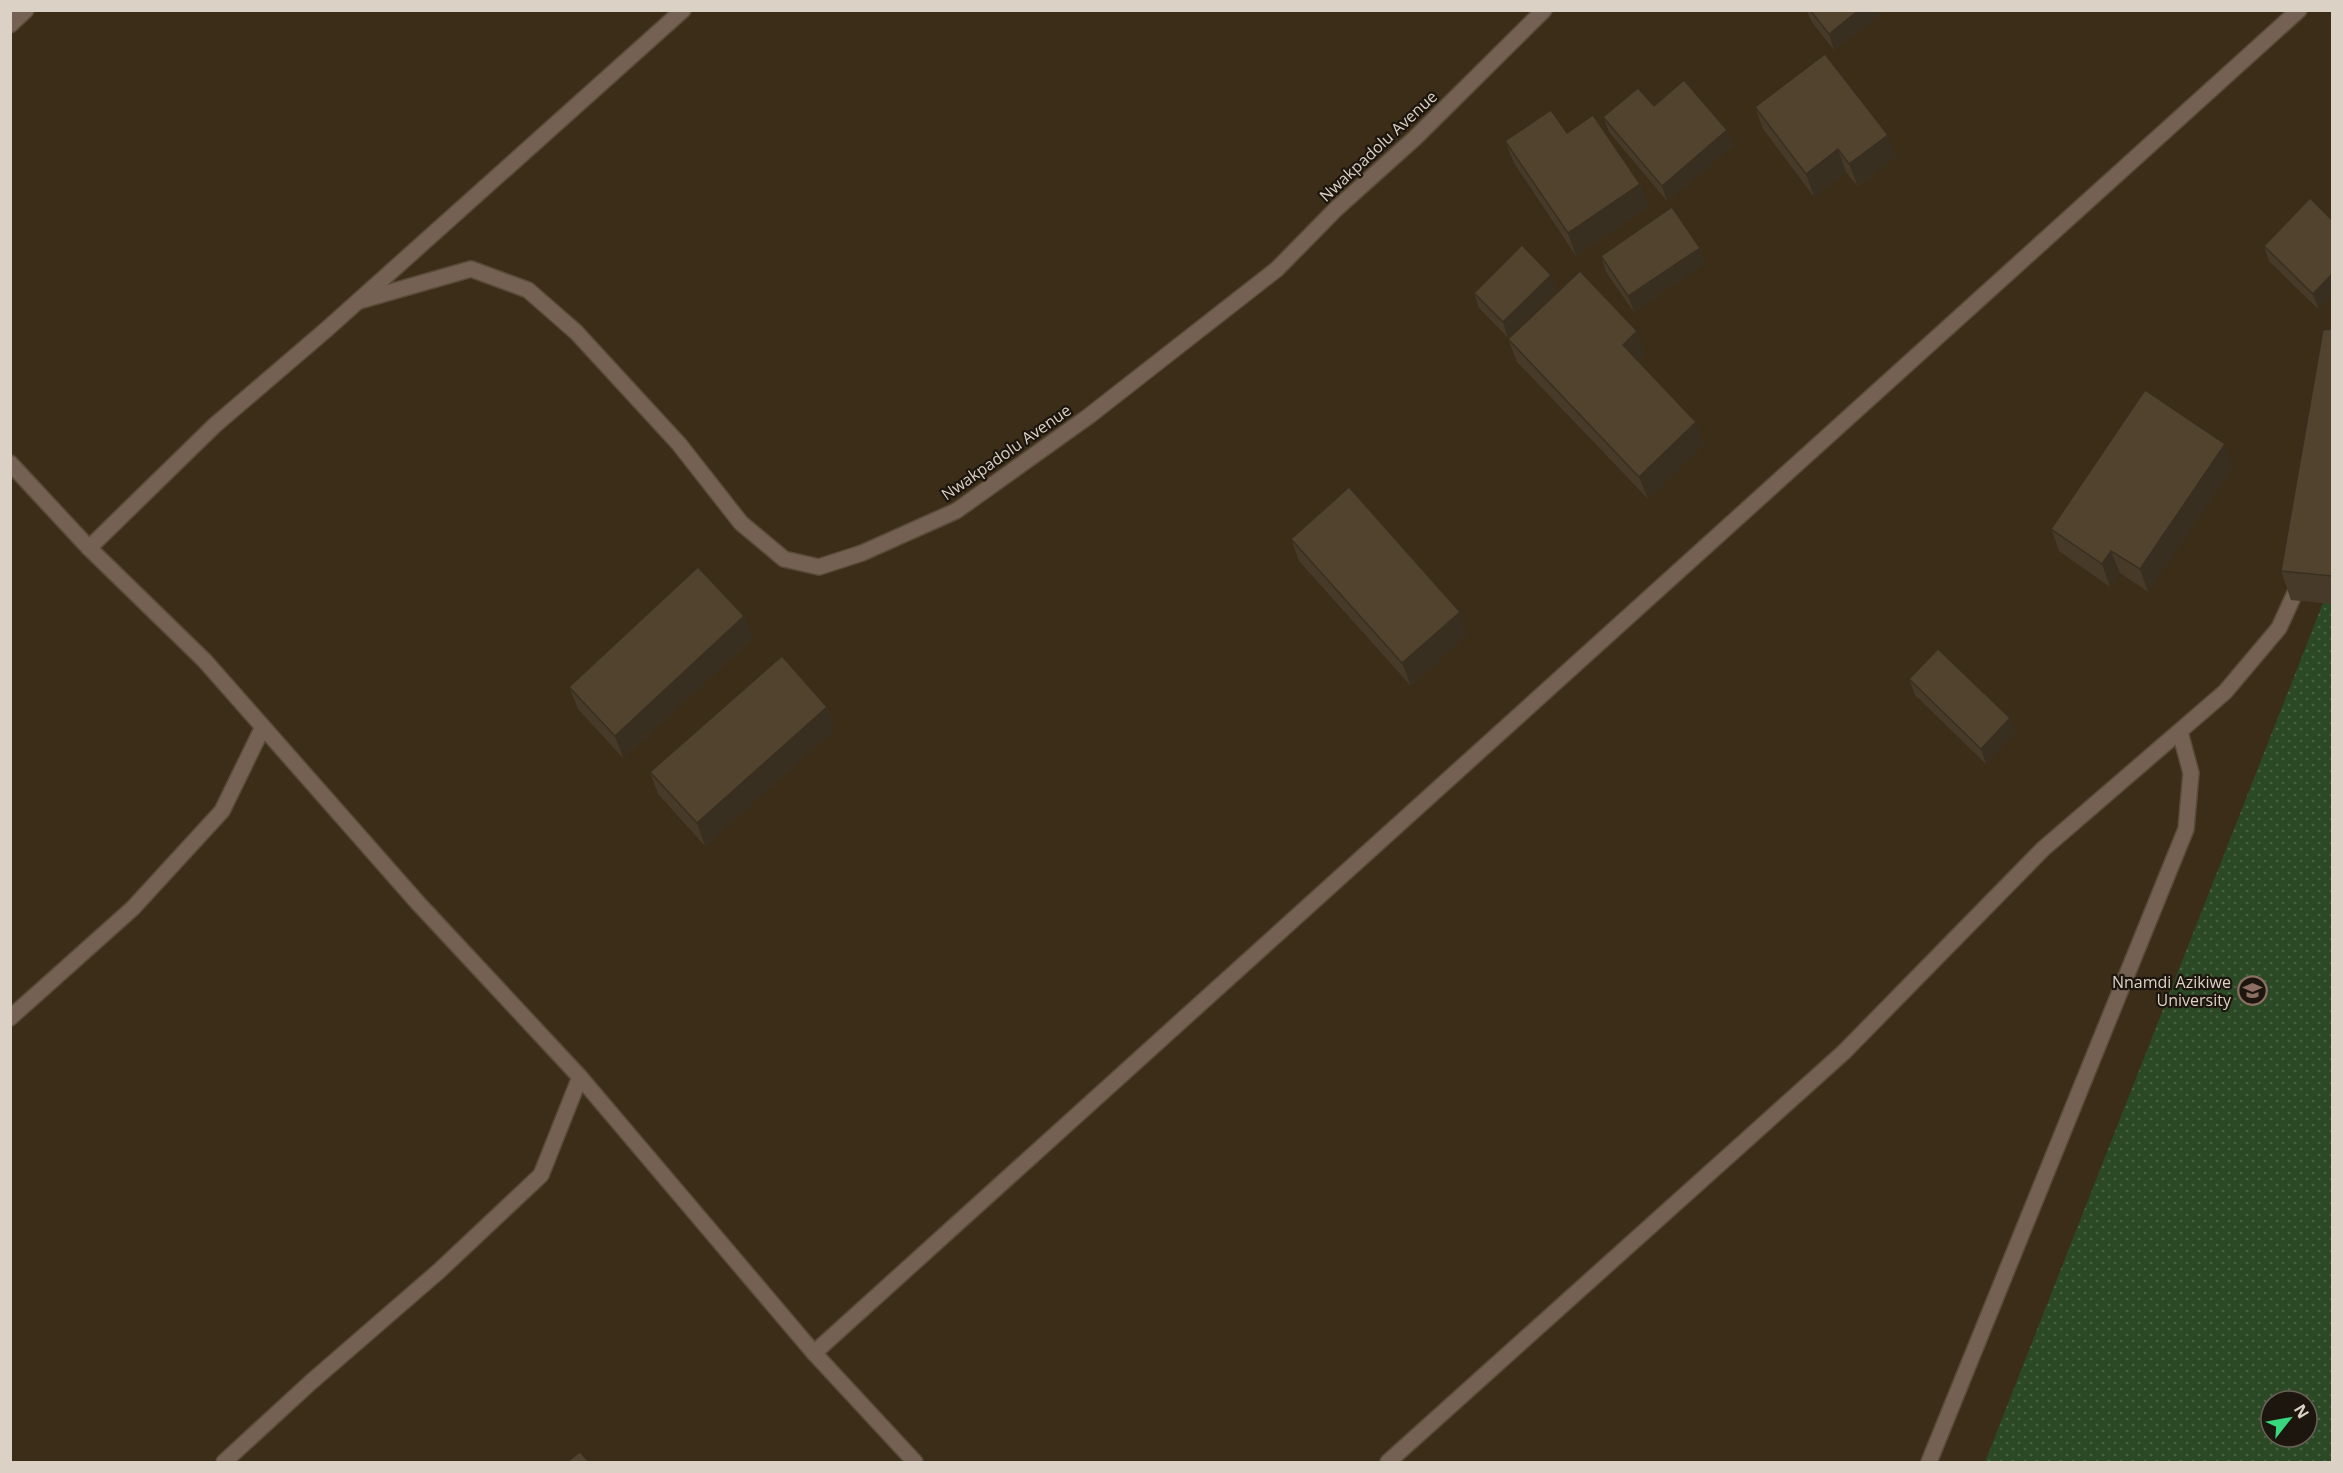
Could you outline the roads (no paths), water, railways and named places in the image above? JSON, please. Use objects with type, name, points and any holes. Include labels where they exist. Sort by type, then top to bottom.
[{"type":"street","points":[[10,25],[26,10]]},
{"type":"street","points":[[89,548],[215,425],[358,301],[683,10]]},
{"type":"street","name":"Nwakpadolu Avenue","points":[[358,301],[471,269],[528,290],[576,332],[679,444],[741,523],[784,559],[819,567],[862,553],[956,511],[1089,416],[1276,269],[1336,209],[1415,138],[1544,10]]},
{"type":"street","points":[[814,1353],[2299,10]]},
{"type":"street","points":[[10,463],[89,548],[205,661],[418,903],[580,1077],[814,1353],[915,1462]]},
{"type":"street","points":[[1388,1462],[1844,1052],[2043,849],[2225,692],[2279,628],[2306,568]]},
{"type":"street","points":[[10,1018],[133,908],[222,811],[263,727]]},
{"type":"street","points":[[1929,1462],[2186,830],[2191,773],[2180,732]]},
{"type":"street","points":[[224,1462],[311,1382],[439,1271],[541,1176],[580,1077]]},
{"type":"place","name":"Nnamdi Azikiwe University","points":[[2252,991]]}]
